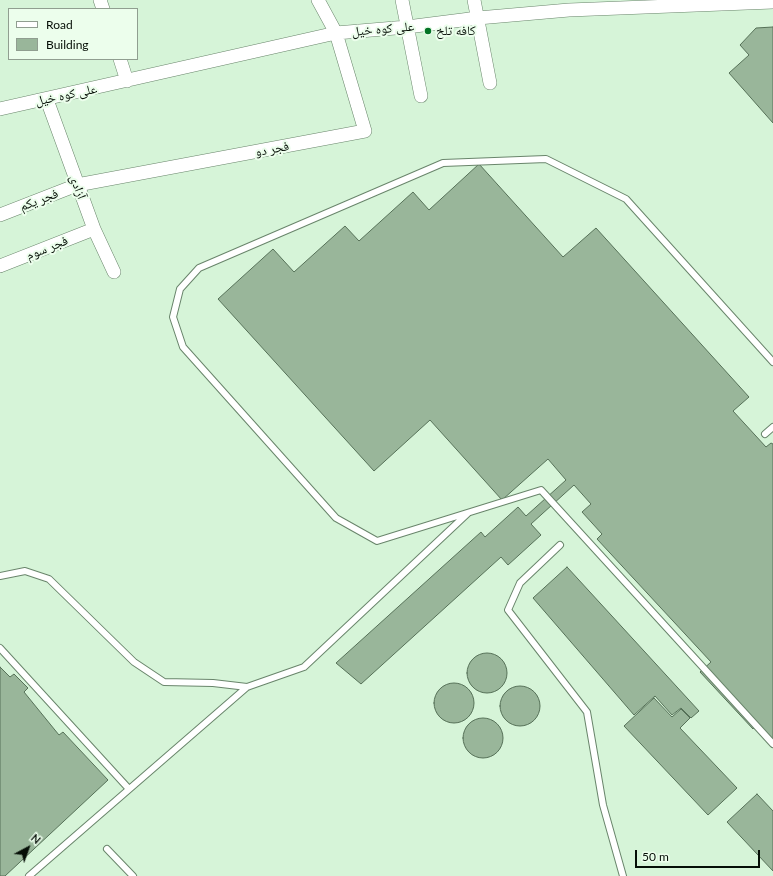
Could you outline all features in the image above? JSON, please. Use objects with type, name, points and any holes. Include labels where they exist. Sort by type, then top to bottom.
[{"type":"street","points":[[318,0],[336,33]]},
{"type":"street","points":[[402,0],[421,96]]},
{"type":"street","points":[[474,0],[490,83]]},
{"type":"street","name":"علی کوه خیل","points":[[0,108],[47,100],[336,33],[407,27],[567,5],[773,2]]},
{"type":"street","name":"فجر دو","points":[[77,185],[366,131],[336,33]]},
{"type":"street","points":[[120,60],[127,81]]},
{"type":"street","name":"آزادی","points":[[47,100],[94,229],[114,272]]},
{"type":"street","name":"فجر یکم","points":[[0,215],[77,185]]},
{"type":"street","name":"فجر سوم","points":[[0,266],[94,229]]},
{"type":"lane","points":[[773,362],[626,199],[546,159],[443,163],[199,268],[180,289],[173,317],[183,346],[336,518],[377,541],[541,490],[773,744]]},
{"type":"lane","points":[[765,434],[773,426]]},
{"type":"lane","points":[[29,876],[247,687],[304,667],[469,512]]},
{"type":"lane","points":[[560,545],[520,583],[508,610],[587,712],[603,805],[623,876]]},
{"type":"lane","points":[[0,576],[25,571],[49,579],[134,662],[164,682],[213,683],[247,687]]},
{"type":"lane","points":[[0,648],[129,789]]},
{"type":"lane","points":[[107,849],[133,876]]},
{"type":"building","points":[[773,27],[773,123],[729,73],[749,55],[740,45],[756,28]]},
{"type":"building","points":[[479,164],[563,257],[596,228],[749,397],[733,411],[766,447],[771,443],[773,444],[773,742],[757,725],[753,729],[700,672],[711,662],[597,539],[602,534],[582,512],[591,504],[574,485],[531,524],[541,535],[508,565],[501,557],[361,684],[336,663],[481,532],[485,537],[518,507],[526,516],[566,480],[548,459],[502,500],[430,420],[374,471],[218,299],[273,249],[294,272],[345,226],[359,241],[413,192],[429,210]]},
{"type":"building","points":[[567,567],[699,711],[691,718],[681,708],[672,715],[655,696],[634,715],[533,598]]},
{"type":"building","points":[[483,653],[491,653],[498,656],[504,662],[507,673],[504,684],[498,690],[491,693],[483,693],[476,690],[470,684],[467,677],[467,669],[470,662],[476,656]]},
{"type":"building","points":[[0,667],[10,677],[14,674],[28,688],[24,692],[59,735],[63,732],[108,780],[5,876],[0,876]]},
{"type":"building","points":[[450,683],[458,683],[465,686],[471,692],[474,703],[471,714],[465,720],[458,723],[450,723],[443,720],[437,714],[434,707],[434,699],[437,692],[443,686]]},
{"type":"building","points":[[516,686],[524,686],[531,689],[537,695],[540,706],[537,717],[531,723],[524,726],[516,726],[509,723],[503,717],[500,710],[500,702],[503,695],[509,689]]},
{"type":"building","points":[[654,698],[672,717],[681,709],[690,718],[680,728],[737,788],[708,815],[624,726]]},
{"type":"building","points":[[479,718],[487,718],[494,721],[500,727],[503,738],[500,749],[494,755],[487,758],[479,758],[472,755],[466,749],[463,742],[463,734],[466,727],[472,721]]},
{"type":"building","points":[[757,794],[773,811],[773,871],[727,822]]},
{"type":"place","name":"کافه تلخ","points":[[428,31]]}]
